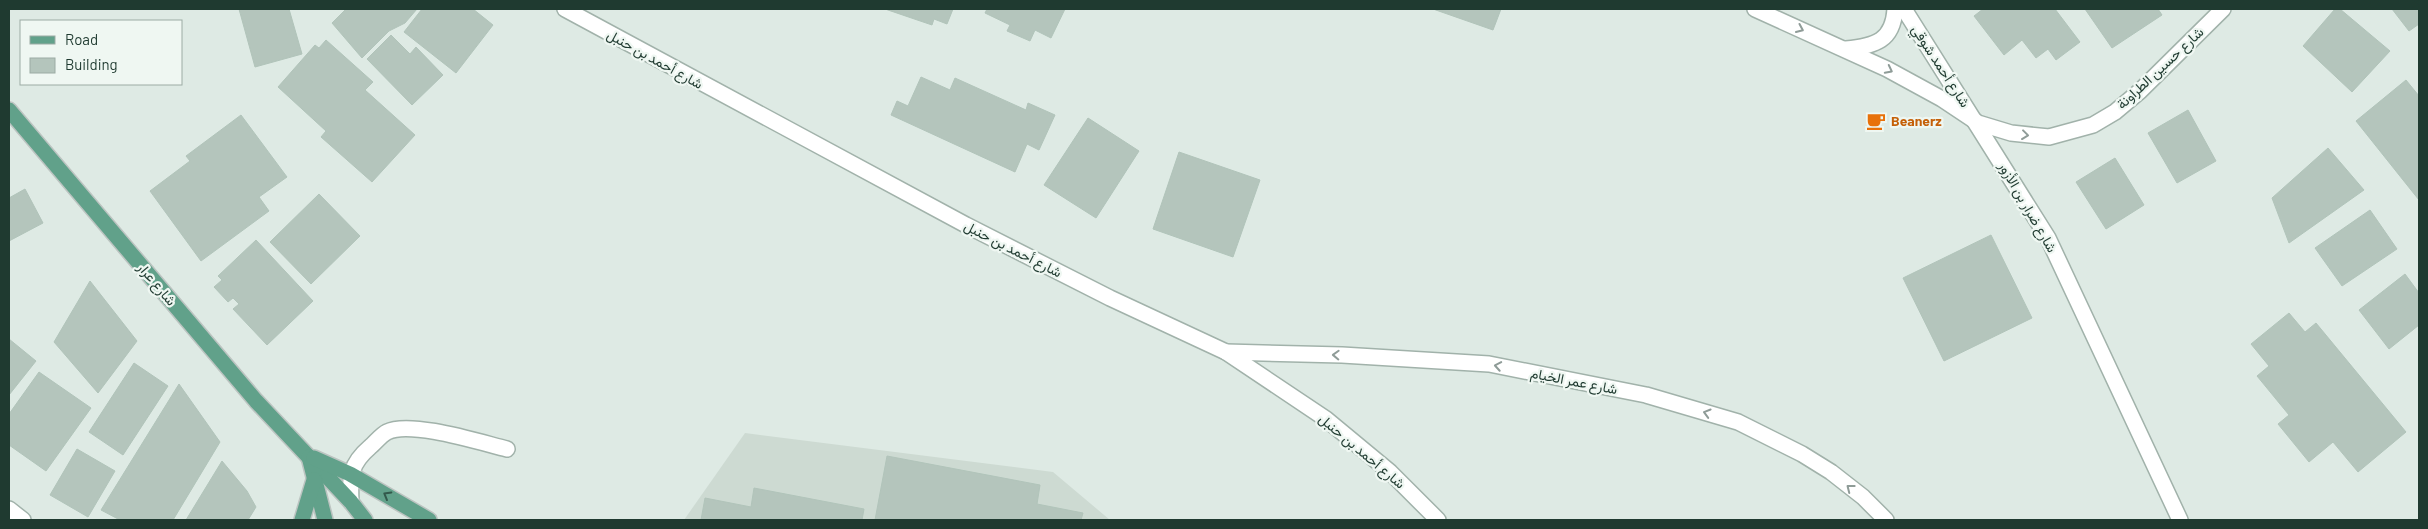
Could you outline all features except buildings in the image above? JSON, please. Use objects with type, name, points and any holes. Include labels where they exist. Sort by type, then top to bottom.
[{"type":"main road","name":"شارع عرار","points":[[9,110],[256,401],[351,502],[364,520]]},
{"type":"main road","name":"شارع عرار","points":[[308,456],[325,520]]},
{"type":"main road","points":[[308,456],[350,474],[429,520]]},
{"type":"main road","points":[[302,520],[315,478]]},
{"type":"street","name":"شارع أحمد بن حنبل","points":[[565,9],[966,225],[1110,298],[1226,352],[1326,419],[1390,472],[1438,520]]},
{"type":"street","name":"شارع ضرار بن الأزور","points":[[1755,9],[1887,68],[1934,94],[1978,123],[2048,238],[2180,520]]},
{"type":"street","points":[[1845,49],[1868,47],[1882,41],[1890,30],[1895,9]]},
{"type":"street","name":"شارع أحمد شوقي","points":[[1904,9],[1978,123]]},
{"type":"street","name":"شارع حسين الطراونة","points":[[1978,123],[2011,133],[2049,137],[2093,125],[2115,112],[2140,91],[2223,9]]},
{"type":"street","name":"شارع عمر الخيام","points":[[1226,352],[1342,355],[1489,364],[1646,395],[1738,422],[1802,454],[1862,497],[1886,520]]},
{"type":"street","points":[[351,502],[350,474],[366,450],[388,431],[414,429],[439,432],[507,449]]},
{"type":"street","points":[[9,509],[24,520]]},
{"type":"shaded area","points":[[745,433],[1053,472],[1110,520],[684,520]]},
{"type":"place","name":"Beanerz","points":[[1876,121]]}]
